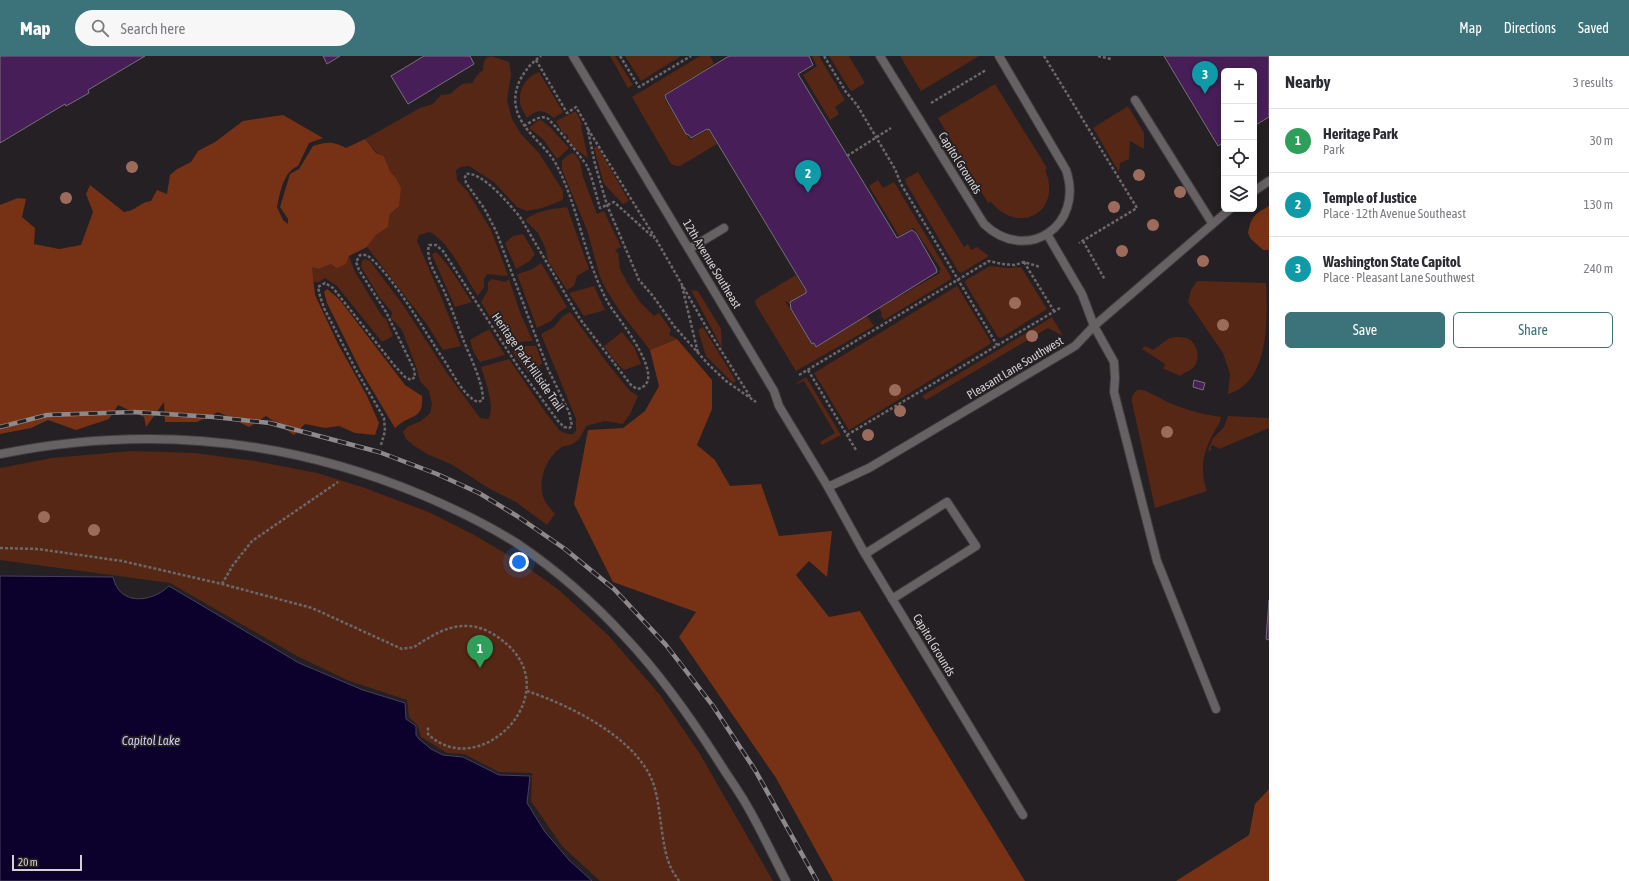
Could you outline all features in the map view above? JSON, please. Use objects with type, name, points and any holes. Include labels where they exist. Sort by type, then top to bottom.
[{"type":"street","name":"12th Avenue Southeast","points":[[573,56],[774,391],[779,406],[828,487]]},
{"type":"street","name":"Capitol Grounds","points":[[880,56],[984,224],[990,230],[1004,238],[1013,240],[1032,240],[1047,234],[1059,224],[1069,206],[1071,197],[1069,179],[1066,170],[999,56]]},
{"type":"street","points":[[1135,100],[1212,223]]},
{"type":"street","points":[[1257,189],[1269,181]]},
{"type":"street","name":"Pleasant Lane Southwest","points":[[828,487],[869,468],[1075,346],[1094,326],[1226,212]]},
{"type":"street","points":[[689,249],[724,228]]},
{"type":"street","points":[[1047,234],[1082,294],[1094,326],[1114,362],[1116,378],[1114,392],[1157,561],[1216,709]]},
{"type":"street","points":[[0,454],[59,444],[142,438],[198,440],[241,445],[324,461],[372,476],[433,500],[488,527],[517,544],[545,564],[605,617],[651,667],[688,714],[749,810],[786,881]]},
{"type":"street","name":"Capitol Grounds","points":[[828,487],[865,554],[1023,815]]},
{"type":"street","points":[[865,554],[947,502],[976,546],[892,598]]},
{"type":"path","name":"Heritage Park Hillside Trail","points":[[381,445],[385,431],[384,418],[356,370],[324,308],[318,287],[325,283],[333,288],[394,365],[405,377],[411,380],[415,377],[414,369],[386,312],[358,270],[356,262],[360,255],[367,255],[378,265],[405,300],[461,386],[474,400],[478,402],[483,400],[483,395],[475,367],[445,293],[429,260],[427,251],[429,245],[436,245],[442,251],[520,368],[558,421],[564,428],[569,428],[572,426],[569,412],[548,369],[496,231],[484,208],[466,183],[466,174],[470,173],[492,187],[520,217],[564,293],[596,340],[631,385],[637,389],[643,388],[646,385],[648,378],[639,347],[603,294],[592,267],[576,214],[555,163],[519,118],[516,107],[517,86],[525,73],[541,56]]},
{"type":"path","points":[[620,56],[639,87],[691,56]]},
{"type":"path","points":[[824,56],[846,92],[857,105],[895,169],[901,184],[997,345]]},
{"type":"path","points":[[1044,56],[1138,208],[1079,243]]},
{"type":"path","points":[[1098,56],[1111,59]]},
{"type":"path","points":[[536,60],[567,113],[576,107],[748,394],[756,402],[726,381],[699,354],[674,326],[653,296],[639,280],[607,205],[595,164],[587,126]]},
{"type":"path","points":[[931,103],[986,70]]},
{"type":"path","points":[[524,126],[539,118],[547,118],[553,122],[572,149],[580,156],[587,168],[600,208],[614,202],[657,241]]},
{"type":"path","points":[[847,156],[891,128]]},
{"type":"path","points":[[1083,241],[1105,280]]},
{"type":"path","points":[[799,375],[989,261],[1002,264],[1024,262],[1040,267]]},
{"type":"path","points":[[1024,262],[1054,311]]},
{"type":"path","points":[[681,282],[699,354]]},
{"type":"path","points":[[847,435],[1060,308]]},
{"type":"path","points":[[808,370],[856,450]]},
{"type":"path","points":[[222,584],[233,565],[252,541],[340,480]]},
{"type":"path","points":[[0,548],[38,549],[122,561],[222,584],[312,608],[402,649],[415,646],[433,635],[454,627],[468,626],[482,629],[501,639],[515,654],[525,672],[527,692],[522,708],[510,726],[502,734],[480,746],[470,748],[456,748],[434,740],[428,734],[428,726]]},
{"type":"path","points":[[527,692],[548,698],[575,710],[601,725],[623,743],[644,766],[656,791],[666,853],[671,868],[679,881]]},
{"type":"shaded area","points":[[491,56],[509,62],[511,75],[507,100],[512,119],[521,134],[539,153],[563,191],[563,200],[542,208],[527,211],[517,207],[494,182],[469,166],[461,167],[456,170],[457,180],[468,192],[491,230],[508,275],[487,274],[484,279],[484,287],[478,296],[451,252],[438,237],[430,232],[419,235],[417,241],[461,346],[443,350],[426,323],[367,247],[376,235],[388,227],[396,178],[390,171],[384,156],[377,153],[365,139],[420,108],[433,104],[441,95],[450,94],[462,84],[472,83],[478,74],[483,70],[485,59]]},
{"type":"shaded area","points":[[610,56],[615,56],[633,85],[628,88]]},
{"type":"shaded area","points":[[625,56],[681,56],[641,81]]},
{"type":"shaded area","points":[[700,56],[710,56],[714,64],[664,95],[665,100],[690,140],[709,130],[717,144],[680,166],[676,166],[671,164],[632,97]]},
{"type":"shaded area","points":[[812,56],[819,56],[845,100],[835,107],[839,114],[830,120],[803,75],[817,66]]},
{"type":"shaded area","points":[[829,56],[849,56],[865,83],[852,91],[850,90]]},
{"type":"shaded area","points":[[900,56],[979,56],[921,91]]},
{"type":"shaded area","points":[[539,72],[563,112],[554,118],[547,113],[540,111],[527,118],[520,103],[520,93],[524,84],[527,80]]},
{"type":"shaded area","points":[[995,84],[1047,168],[1045,170],[1049,184],[1048,197],[1043,207],[1036,214],[1026,218],[1014,217],[1002,212],[991,202],[988,203],[938,118]]},
{"type":"shaded area","points":[[1128,106],[1144,133],[1144,149],[1130,141],[1129,159],[1120,163],[1119,172],[1093,128]]},
{"type":"shaded area","points":[[576,112],[582,124],[581,126],[588,158],[572,146],[568,140],[568,135],[563,133],[556,121]]},
{"type":"shaded area","points":[[283,115],[323,138],[309,143],[298,166],[289,173],[283,184],[277,207],[283,220],[288,224],[288,219],[280,207],[290,174],[299,169],[313,146],[330,143],[346,148],[365,139],[376,153],[384,156],[390,171],[396,178],[401,188],[399,206],[390,214],[388,227],[376,235],[367,247],[349,256],[346,264],[337,268],[331,264],[319,269],[312,267],[315,295],[338,344],[367,396],[379,423],[375,435],[355,433],[339,426],[325,428],[305,424],[294,435],[266,416],[249,427],[218,412],[197,422],[165,422],[164,402],[146,427],[144,417],[118,405],[109,419],[76,430],[48,420],[31,428],[0,434],[0,205],[18,198],[26,199],[22,217],[35,228],[34,244],[59,249],[81,245],[93,212],[86,194],[90,185],[124,212],[132,210],[143,203],[151,201],[157,190],[167,194],[170,175],[177,169],[191,162],[198,151],[215,142],[243,121]]},
{"type":"shaded area","points":[[541,120],[550,127],[569,148],[557,159],[543,139],[529,128],[537,121]]},
{"type":"shaded area","points":[[597,146],[629,201],[623,204],[604,184],[594,148]]},
{"type":"shaded area","points":[[572,153],[576,155],[580,162],[583,177],[597,214],[604,211],[621,247],[615,250],[618,253],[620,269],[628,284],[640,302],[654,316],[659,313],[671,330],[669,335],[677,339],[650,350],[621,313],[607,291],[600,277],[587,230],[562,170],[562,161]]},
{"type":"shaded area","points":[[918,172],[964,247],[968,244],[971,250],[977,247],[989,256],[961,273],[958,271],[906,183],[905,179]]},
{"type":"shaded area","points":[[878,180],[883,188],[894,182],[951,277],[951,279],[884,320],[879,308],[940,273],[939,271],[941,269],[914,228],[899,236],[869,186]]},
{"type":"shaded area","points":[[1269,206],[1269,250],[1263,250],[1251,239],[1248,233],[1254,216]]},
{"type":"shaded area","points":[[567,207],[589,269],[577,276],[574,286],[567,290],[548,261],[545,247],[538,233],[525,220],[540,212]]},
{"type":"shaded area","points":[[523,234],[535,254],[530,261],[516,269],[505,243],[513,236]]},
{"type":"shaded area","points":[[435,252],[444,260],[472,302],[455,307],[432,255]]},
{"type":"shaded area","points":[[349,256],[355,272],[382,316],[386,319],[393,336],[382,342],[337,286],[325,278],[319,282],[314,282],[311,266],[319,269],[331,264],[345,264]]},
{"type":"shaded area","points":[[365,259],[370,261],[403,305],[447,373],[480,418],[488,419],[491,408],[489,394],[481,367],[509,359],[560,431],[573,434],[576,431],[576,419],[541,334],[554,327],[563,316],[570,312],[608,364],[630,391],[638,396],[630,414],[623,424],[605,421],[586,426],[576,442],[564,446],[550,458],[542,477],[542,490],[544,498],[555,514],[547,525],[516,502],[490,489],[451,464],[427,454],[406,439],[403,432],[407,427],[421,421],[430,413],[432,404],[429,391],[420,381],[416,366],[402,330],[391,318],[392,312],[380,298],[361,267],[362,261]]},
{"type":"shaded area","points":[[541,263],[567,307],[558,313],[551,321],[537,328],[517,274],[531,270]]},
{"type":"shaded area","points":[[990,266],[1008,268],[1021,267],[1047,309],[1001,338],[998,337],[965,283],[966,280]]},
{"type":"shaded area","points":[[796,275],[805,290],[805,293],[789,303],[785,301],[812,344],[813,343],[816,347],[867,316],[874,326],[796,371],[755,301]]},
{"type":"shaded area","points":[[492,279],[505,282],[509,279],[521,315],[533,341],[521,342],[509,347],[481,302],[488,290],[488,282]]},
{"type":"shaded area","points":[[1197,281],[1266,283],[1266,331],[1259,364],[1252,377],[1241,388],[1228,394],[1230,374],[1223,353],[1188,302],[1191,290]]},
{"type":"shaded area","points":[[594,286],[605,310],[584,316],[569,293]]},
{"type":"shaded area","points":[[957,286],[991,342],[990,344],[849,430],[814,373]]},
{"type":"shaded area","points":[[327,289],[339,299],[405,385],[422,396],[421,409],[418,413],[395,428],[361,371],[327,303],[324,292]]},
{"type":"shaded area","points":[[691,290],[698,291],[721,329],[722,348]]},
{"type":"shaded area","points":[[1052,317],[1063,336],[1048,328],[926,400],[922,396]]},
{"type":"shaded area","points":[[703,327],[736,381],[733,383],[706,356],[698,330]]},
{"type":"shaded area","points":[[489,329],[505,355],[480,362],[473,351],[470,340]]},
{"type":"shaded area","points":[[622,332],[634,347],[641,364],[624,370],[614,360],[604,346]]},
{"type":"shaded area","points":[[1174,337],[1184,337],[1189,339],[1195,345],[1198,357],[1195,365],[1180,376],[1162,368],[1165,364],[1142,349],[1145,346],[1153,350],[1168,339]]},
{"type":"shaded area","points":[[677,339],[712,380],[712,409],[697,445],[715,460],[730,486],[761,484],[779,536],[832,531],[827,577],[809,561],[796,575],[829,617],[860,611],[1025,881],[833,881],[776,778],[679,637],[696,612],[613,582],[574,504],[588,430],[623,428],[645,411],[659,386],[650,350]]},
{"type":"shaded area","points":[[522,346],[536,346],[542,363],[536,370],[528,373],[512,351]]},
{"type":"shaded area","points":[[806,377],[841,435],[822,445],[820,442],[835,433],[804,381],[794,385]]},
{"type":"shaded area","points":[[1137,390],[1145,391],[1189,410],[1221,417],[1219,425],[1213,434],[1204,456],[1203,477],[1207,491],[1155,508],[1132,402],[1132,396]]},
{"type":"shaded area","points":[[1228,416],[1269,418],[1269,428],[1219,449],[1213,445],[1211,446],[1211,450],[1208,451],[1213,438],[1224,427]]},
{"type":"shaded area","points":[[131,451],[195,453],[255,461],[317,473],[365,488],[431,513],[476,536],[523,564],[560,591],[609,636],[660,695],[700,754],[773,881],[600,881],[562,846],[531,801],[532,773],[499,772],[464,754],[447,753],[421,737],[418,726],[409,717],[407,700],[347,680],[297,656],[170,583],[0,560],[0,468],[52,458]]},
{"type":"shaded area","points":[[1269,789],[1269,881],[1176,881],[1249,835],[1255,804]]},
{"type":"water","name":"Capitol Lake","points":[[0,576],[113,577],[116,586],[122,593],[136,599],[154,596],[169,586],[299,663],[363,690],[405,703],[406,719],[416,726],[416,735],[431,749],[443,755],[463,757],[499,775],[530,776],[527,803],[545,832],[569,860],[592,881],[0,881]]},
{"type":"building","points":[[0,56],[145,56],[88,90],[89,93],[66,106],[65,104],[0,143]]},
{"type":"building","points":[[323,56],[340,56],[327,64]]},
{"type":"building","points":[[424,56],[470,56],[474,64],[408,104],[391,76]]},
{"type":"building","points":[[729,56],[809,56],[813,65],[798,74],[897,238],[912,230],[916,233],[936,268],[937,272],[816,347],[814,343],[812,344],[791,309],[790,302],[806,293],[806,290],[709,129],[691,138],[686,134],[666,99],[665,95]]},
{"type":"building","points":[[1164,56],[1269,56],[1269,117],[1257,124],[1257,68],[1221,68],[1221,144],[1218,146]]},
{"type":"building","points":[[1194,380],[1205,383],[1203,390],[1193,387]]},
{"type":"building","points":[[1269,600],[1269,640],[1266,639]]},
{"type":"railway","points":[[0,427],[47,415],[134,412],[214,417],[270,423],[379,452],[437,474],[479,493],[517,516],[565,549],[614,589],[666,645],[713,706],[755,770],[817,881]]},
{"type":"place","name":"Washington State Capitol","points":[[1205,94]]},
{"type":"place","name":"Temple of Justice","points":[[808,193]]},
{"type":"place","name":"Heritage Park","points":[[480,668]]}]
